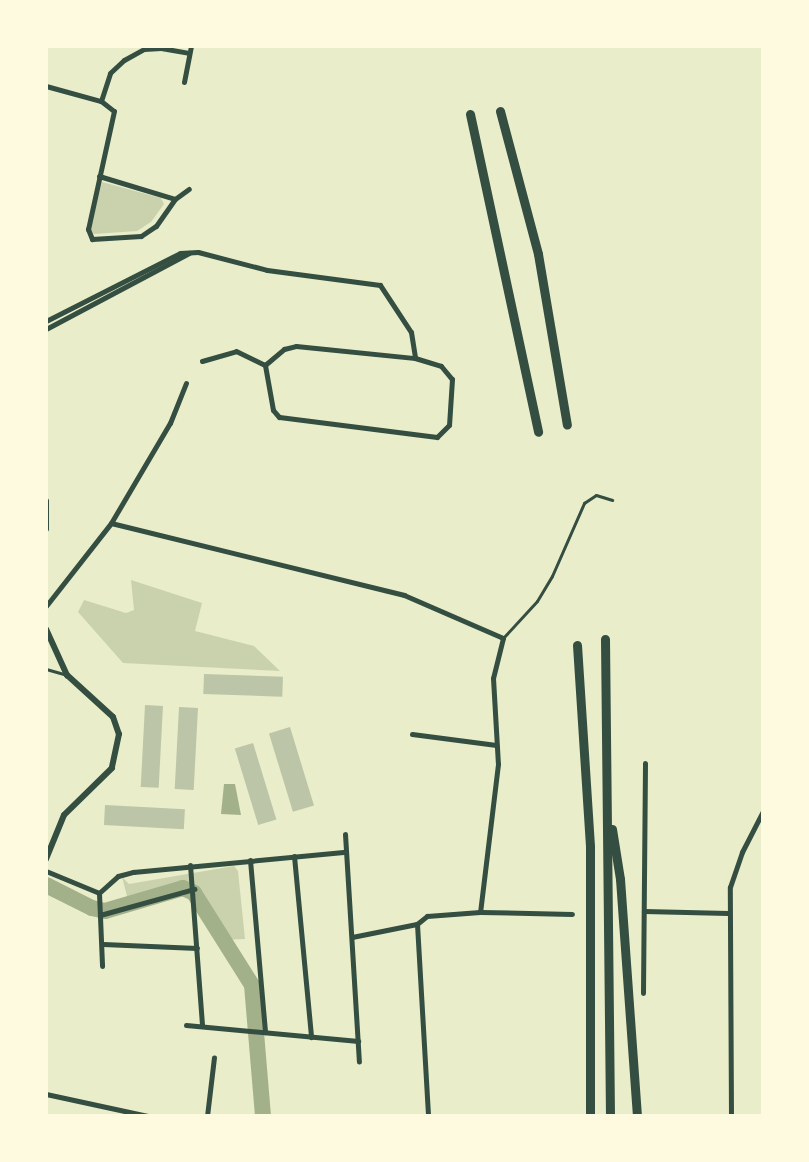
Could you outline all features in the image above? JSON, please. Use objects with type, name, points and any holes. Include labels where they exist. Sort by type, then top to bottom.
[{"type":"highway","points":[[500,111],[538,254],[567,425]]},
{"type":"highway","points":[[470,114],[538,432]]},
{"type":"highway","points":[[605,639],[610,1116]]},
{"type":"highway","points":[[577,645],[590,847],[590,1116]]},
{"type":"highway","points":[[607,796],[620,879],[637,1116]]},
{"type":"street","points":[[101,101],[110,73],[124,60],[153,48],[190,50],[184,82]]},
{"type":"street","points":[[46,86],[101,101],[114,111],[88,229],[97,241],[141,236],[156,226],[175,199],[189,189]]},
{"type":"street","points":[[99,176],[175,199]]},
{"type":"street","points":[[46,329],[84,306],[190,253],[267,270],[380,285],[411,332],[415,358]]},
{"type":"street","points":[[46,321],[84,306]]},
{"type":"street","points":[[296,346],[415,358],[441,366],[452,379],[449,425],[443,435],[403,434],[279,417],[273,410],[265,365],[284,349],[296,346]]},
{"type":"street","points":[[202,361],[236,351],[265,365]]},
{"type":"street","points":[[46,606],[111,523],[170,423],[186,383]]},
{"type":"street","points":[[46,501],[46,529]]},
{"type":"street","points":[[111,523],[404,595],[503,638],[493,678],[498,764],[480,912]]},
{"type":"street","points":[[46,629],[67,675],[113,717],[119,734],[117,753],[102,780],[64,815],[46,859]]},
{"type":"street","points":[[412,734],[496,745]]},
{"type":"street","points":[[643,993],[645,763]]},
{"type":"street","points":[[731,1116],[728,913],[733,873],[763,811]]},
{"type":"street","points":[[345,834],[359,1062]]},
{"type":"street","points":[[102,966],[99,897],[118,876],[190,865],[346,852]]},
{"type":"street","points":[[294,856],[311,1037]]},
{"type":"street","points":[[250,860],[265,1032]]},
{"type":"street","points":[[190,865],[202,1026]]},
{"type":"street","points":[[46,871],[99,897]]},
{"type":"street","points":[[100,913],[194,889]]},
{"type":"street","points":[[644,911],[728,913]]},
{"type":"street","points":[[352,937],[417,924],[427,916],[480,912],[572,914]]},
{"type":"street","points":[[417,924],[428,1116]]},
{"type":"street","points":[[103,944],[197,948]]},
{"type":"street","points":[[186,1025],[358,1041]]},
{"type":"street","points":[[207,1116],[214,1057]]},
{"type":"street","points":[[46,1094],[148,1116]]},
{"type":"lane","points":[[503,638],[537,601],[552,576],[584,503],[596,495],[612,500]]},
{"type":"lane","points":[[46,669],[67,675]]},
{"type":"shaded area","points":[[102,182],[161,198],[164,204],[151,222],[137,231],[94,234],[90,228]]},
{"type":"shaded area","points":[[131,580],[202,603],[195,631],[254,646],[280,671],[123,663],[78,612],[84,600],[126,613],[134,610]]},
{"type":"shaded area","points":[[224,784],[235,784],[241,815],[221,814]]},
{"type":"shaded area","points":[[234,866],[238,871],[245,939],[220,940],[212,935],[207,913],[189,888],[128,900],[122,877],[129,884]]},
{"type":"building","points":[[204,674],[283,677],[282,697],[203,694]]},
{"type":"building","points":[[145,705],[163,706],[159,788],[141,787]]},
{"type":"building","points":[[179,707],[198,708],[194,790],[175,789]]},
{"type":"building","points":[[290,727],[314,805],[293,812],[269,733]]},
{"type":"building","points":[[253,743],[276,820],[258,825],[235,749]]},
{"type":"building","points":[[105,805],[185,809],[184,829],[104,825]]},
{"type":"waterway","points":[[46,885],[92,908],[105,911],[183,888],[194,893],[252,985],[263,1116]]}]
